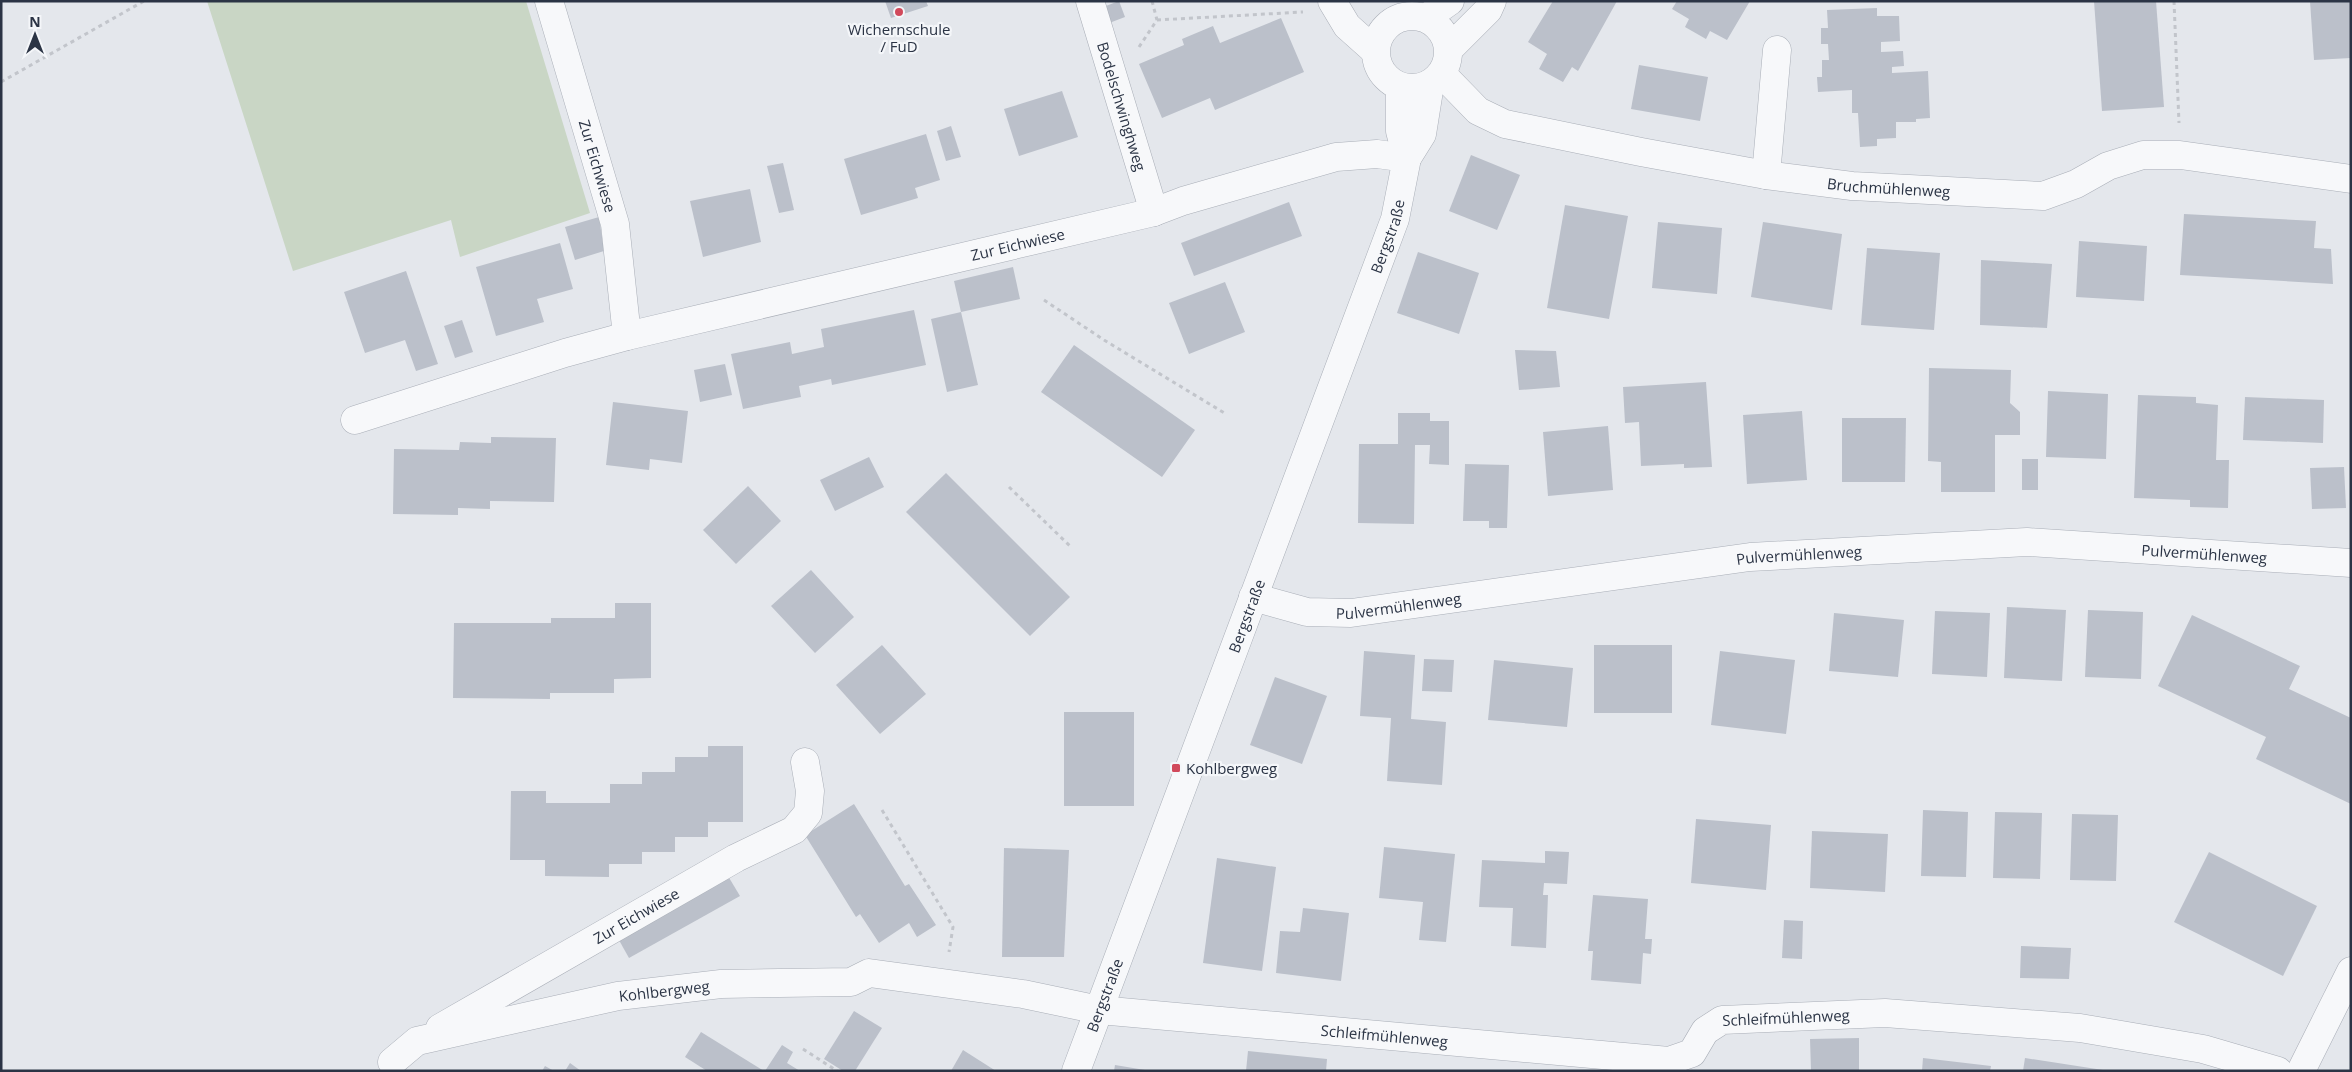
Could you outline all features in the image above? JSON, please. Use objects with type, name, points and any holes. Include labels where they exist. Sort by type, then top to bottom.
[{"type":"street","name":"Zur Eichwiese","points":[[549,1],[615,224],[627,336]]},
{"type":"street","name":"Bodelschwinghweg","points":[[1090,1],[1154,212]]},
{"type":"street","points":[[1332,1],[1347,26],[1375,51]]},
{"type":"street","points":[[1426,18],[1450,1]]},
{"type":"street","points":[[1440,69],[1445,36],[1437,25],[1426,18],[1390,10],[1387,25],[1378,37],[1375,51],[1378,65],[1386,78],[1400,87],[1415,89],[1440,69],[1488,10],[1492,1]]},
{"type":"street","points":[[1766,175],[1776,50]]},
{"type":"street","name":"Bergstraße","points":[[1076,1071],[1395,219],[1407,158],[1422,134],[1440,69]]},
{"type":"street","name":"Bruchmühlenweg","points":[[1440,69],[1478,111],[1506,124],[1766,175],[1852,186],[2043,196],[2076,184],[2108,166],[2143,155],[2180,155],[2351,179]]},
{"type":"street","name":"Bergstraße","points":[[1400,87],[1400,131],[1407,158]]},
{"type":"street","name":"Zur Eichwiese","points":[[355,420],[627,336],[1154,212],[1183,200],[1336,157],[1377,154],[1407,158]]},
{"type":"street","name":"Pulvermühlenweg","points":[[1253,597],[1307,612],[1350,613],[1750,558],[2027,542],[2351,563]]},
{"type":"street","name":"Zur Eichwiese","points":[[417,1042],[736,858],[794,830],[808,813],[810,791],[805,762]]},
{"type":"street","points":[[2301,1071],[2351,971]]},
{"type":"street","name":"Kohlbergweg","points":[[392,1062],[417,1042],[618,996],[721,984],[851,982],[869,973],[1023,994],[1099,1010]]},
{"type":"street","name":"Schleifmühlenweg","points":[[1099,1010],[1669,1061],[1692,1053],[1705,1031],[1722,1020],[1885,1013],[2080,1028],[2203,1049],[2278,1071]]},
{"type":"path","points":[[1,82],[144,1]]},
{"type":"path","points":[[2174,1],[2180,155]]},
{"type":"path","points":[[1157,20],[1302,12]]},
{"type":"path","points":[[1044,300],[1104,340],[1226,414]]},
{"type":"path","points":[[1009,487],[1071,547]]},
{"type":"path","points":[[882,810],[953,927],[945,982]]},
{"type":"path","points":[[803,1049],[837,1071]]},
{"type":"green space","points":[[207,1],[526,1],[590,213],[460,257],[451,220],[293,271]]},
{"type":"building","name":"Wichernschule / FuD","points":[[885,1],[926,1],[928,6],[891,18]]},
{"type":"building","points":[[1119,1],[1125,17],[1104,25],[1098,9]]},
{"type":"building","points":[[1553,1],[1617,1],[1578,71],[1572,67],[1563,82],[1539,69],[1547,54],[1528,42]]},
{"type":"building","points":[[1677,1],[1750,1],[1727,40],[1710,31],[1706,39],[1685,27],[1689,19],[1672,9]]},
{"type":"building","points":[[2094,1],[2156,1],[2164,107],[2102,111]]},
{"type":"building","points":[[2310,1],[2351,1],[2351,58],[2314,60]]},
{"type":"building","points":[[1877,8],[1877,16],[1899,16],[1900,41],[1881,42],[1881,52],[1903,51],[1904,66],[1892,67],[1892,73],[1928,71],[1930,118],[1916,119],[1916,122],[1896,122],[1896,138],[1877,139],[1877,146],[1860,147],[1858,113],[1852,113],[1852,90],[1818,92],[1817,77],[1822,77],[1822,60],[1829,60],[1828,44],[1821,44],[1821,28],[1828,28],[1827,10]]},
{"type":"building","points":[[1281,18],[1304,72],[1215,110],[1210,98],[1162,118],[1139,64],[1184,45],[1182,39],[1213,26],[1220,43]]},
{"type":"building","points":[[1639,65],[1708,77],[1700,121],[1631,109]]},
{"type":"building","points":[[1062,91],[1078,137],[1019,156],[1004,109]]},
{"type":"building","points":[[951,126],[961,157],[946,161],[937,131]]},
{"type":"building","points":[[926,134],[940,180],[915,188],[918,198],[861,215],[844,159]]},
{"type":"building","points":[[1471,155],[1520,175],[1497,230],[1449,211]]},
{"type":"building","points":[[783,163],[794,210],[779,213],[767,166]]},
{"type":"building","points":[[750,189],[761,242],[703,257],[690,201]]},
{"type":"building","points":[[1289,202],[1302,236],[1194,276],[1181,243]]},
{"type":"building","points":[[1565,205],[1628,216],[1609,319],[1547,308]]},
{"type":"building","points":[[2184,214],[2316,221],[2314,248],[2331,249],[2333,284],[2180,275]]},
{"type":"building","points":[[599,217],[604,251],[575,260],[565,227]]},
{"type":"building","points":[[1658,222],[1722,228],[1717,294],[1652,288]]},
{"type":"building","points":[[1763,222],[1842,234],[1832,310],[1751,297]]},
{"type":"building","points":[[2079,241],[2147,246],[2144,301],[2076,297]]},
{"type":"building","points":[[560,243],[573,289],[537,299],[544,322],[496,336],[476,267]]},
{"type":"building","points":[[1867,248],[1940,253],[1934,330],[1861,325]]},
{"type":"building","points":[[1418,252],[1479,273],[1459,334],[1397,313]]},
{"type":"building","points":[[1981,260],[2052,264],[2047,328],[1980,325]]},
{"type":"building","points":[[1013,267],[1020,299],[961,312],[954,281]]},
{"type":"building","points":[[406,271],[438,364],[416,371],[405,340],[365,353],[344,292]]},
{"type":"building","points":[[1225,282],[1245,332],[1189,354],[1169,303]]},
{"type":"building","points":[[914,310],[926,365],[832,385],[831,379],[799,386],[801,397],[743,409],[731,354],[790,342],[792,354],[824,347],[821,329]]},
{"type":"building","points":[[961,312],[978,385],[947,392],[931,319]]},
{"type":"building","points":[[462,320],[473,352],[455,358],[444,326]]},
{"type":"building","points":[[1074,345],[1195,430],[1162,477],[1041,392]]},
{"type":"building","points":[[1515,350],[1556,351],[1560,387],[1519,390]]},
{"type":"building","points":[[725,364],[732,395],[700,402],[694,370]]},
{"type":"building","points":[[1929,368],[2011,370],[2010,403],[2020,412],[2020,435],[1995,435],[1995,492],[1941,492],[1941,462],[1928,461]]},
{"type":"building","points":[[1706,382],[1712,467],[1684,468],[1684,464],[1641,466],[1639,422],[1625,423],[1623,387]]},
{"type":"building","points":[[2048,391],[2108,394],[2106,459],[2046,457]]},
{"type":"building","points":[[2138,395],[2196,397],[2196,403],[2218,405],[2216,460],[2229,460],[2228,508],[2190,507],[2190,500],[2134,498]]},
{"type":"building","points":[[2245,397],[2324,400],[2323,443],[2243,440]]},
{"type":"building","points":[[613,402],[688,411],[682,463],[650,459],[649,470],[606,465]]},
{"type":"building","points":[[1802,411],[1807,480],[1747,484],[1743,415]]},
{"type":"building","points":[[1398,413],[1430,413],[1430,421],[1449,421],[1449,465],[1429,464],[1430,445],[1415,445],[1414,524],[1358,523],[1359,444],[1398,444]]},
{"type":"building","points":[[1842,418],[1906,418],[1905,482],[1842,482]]},
{"type":"building","points":[[1608,426],[1613,490],[1548,496],[1543,432]]},
{"type":"building","points":[[491,437],[556,438],[554,502],[490,501],[490,509],[458,508],[458,515],[393,514],[394,449],[459,450],[460,442],[491,443]]},
{"type":"building","points":[[869,457],[884,487],[835,511],[820,480]]},
{"type":"building","points":[[2022,459],[2038,459],[2038,490],[2022,490]]},
{"type":"building","points":[[1465,464],[1509,465],[1507,528],[1489,528],[1489,521],[1463,521]]},
{"type":"building","points":[[2344,467],[2346,508],[2312,509],[2310,468]]},
{"type":"building","points":[[946,473],[1070,597],[1030,636],[906,512]]},
{"type":"building","points":[[748,486],[781,521],[736,564],[703,530]]},
{"type":"building","points":[[811,570],[854,617],[815,653],[771,606]]},
{"type":"building","points":[[615,603],[651,603],[651,678],[614,679],[614,693],[550,693],[550,699],[453,698],[454,623],[551,623],[551,618],[615,618]]},
{"type":"building","points":[[2007,607],[2066,610],[2062,681],[2004,678]]},
{"type":"building","points":[[2088,610],[2143,612],[2141,679],[2085,677]]},
{"type":"building","points":[[1935,611],[1990,613],[1987,677],[1932,674]]},
{"type":"building","points":[[1834,613],[1904,620],[1898,677],[1829,671]]},
{"type":"building","points":[[2192,615],[2300,666],[2289,689],[2351,718],[2351,804],[2256,759],[2266,737],[2158,686]]},
{"type":"building","points":[[882,645],[926,694],[880,734],[836,685]]},
{"type":"building","points":[[1594,645],[1672,645],[1672,713],[1594,713]]},
{"type":"building","points":[[1364,651],[1415,655],[1411,719],[1446,722],[1442,785],[1387,781],[1391,718],[1360,716]]},
{"type":"building","points":[[1720,651],[1795,660],[1786,734],[1711,725]]},
{"type":"building","points":[[1424,659],[1454,660],[1452,692],[1422,691]]},
{"type":"building","points":[[1494,660],[1573,668],[1567,727],[1488,720]]},
{"type":"building","points":[[1275,677],[1327,696],[1302,764],[1250,745]]},
{"type":"building","points":[[1064,712],[1134,712],[1134,806],[1064,806]]},
{"type":"building","points":[[708,746],[743,746],[743,822],[708,822],[708,837],[675,837],[675,852],[642,852],[642,864],[609,864],[609,877],[545,876],[545,860],[510,860],[511,791],[546,791],[546,803],[610,803],[610,784],[642,784],[642,772],[675,772],[675,757],[708,757]]},
{"type":"building","points":[[854,804],[905,886],[909,884],[936,925],[917,937],[909,923],[879,943],[860,914],[856,917],[805,835]]},
{"type":"building","points":[[1923,810],[1968,812],[1966,877],[1921,876]]},
{"type":"building","points":[[1995,812],[2042,813],[2040,879],[1993,878]]},
{"type":"building","points":[[2072,814],[2118,815],[2116,881],[2070,880]]},
{"type":"building","points":[[1696,819],[1771,825],[1766,890],[1691,883]]},
{"type":"building","points":[[1812,831],[1888,834],[1885,892],[1810,888]]},
{"type":"building","points":[[1384,847],[1455,854],[1446,942],[1419,940],[1423,902],[1379,898]]},
{"type":"building","points":[[1004,848],[1069,850],[1064,957],[1002,957]]},
{"type":"building","points":[[1545,851],[1569,852],[1567,884],[1544,883],[1543,895],[1548,895],[1546,948],[1511,946],[1513,908],[1479,907],[1482,860],[1545,863]]},
{"type":"building","points":[[2209,852],[2317,906],[2283,976],[2174,922]]},
{"type":"building","points":[[1217,858],[1276,867],[1262,971],[1203,963]]},
{"type":"building","points":[[725,871],[740,896],[629,958],[615,933]]},
{"type":"building","points":[[1593,895],[1648,899],[1645,939],[1652,939],[1651,954],[1643,953],[1641,984],[1591,980],[1593,951],[1588,951]]},
{"type":"building","points":[[1303,908],[1349,913],[1341,981],[1276,973],[1280,931],[1300,932]]},
{"type":"building","points":[[1784,920],[1803,921],[1802,959],[1782,958]]},
{"type":"building","points":[[2021,946],[2071,948],[2069,979],[2020,978]]},
{"type":"building","points":[[854,1011],[882,1028],[855,1071],[843,1071],[824,1059]]},
{"type":"building","points":[[701,1032],[764,1071],[707,1071],[685,1057]]},
{"type":"building","points":[[1859,1038],[1859,1071],[1811,1071],[1810,1039]]},
{"type":"building","points":[[782,1045],[793,1052],[787,1063],[800,1071],[765,1071]]},
{"type":"building","points":[[963,1050],[996,1071],[951,1071]]},
{"type":"building","points":[[1248,1051],[1327,1059],[1326,1071],[1246,1071]]},
{"type":"building","points":[[1923,1058],[1991,1066],[1990,1071],[1922,1071]]},
{"type":"building","points":[[2025,1058],[2103,1070],[2103,1071],[2023,1071]]},
{"type":"building","points":[[570,1063],[581,1071],[565,1071]]},
{"type":"building","points":[[1115,1065],[1145,1070],[1145,1071],[1114,1071]]},
{"type":"building","points":[[545,1066],[554,1071],[542,1071]]},
{"type":"place","name":"Wichernschule / FuD","points":[[899,12]]},
{"type":"place","name":"Kohlbergweg","points":[[1176,768]]}]
